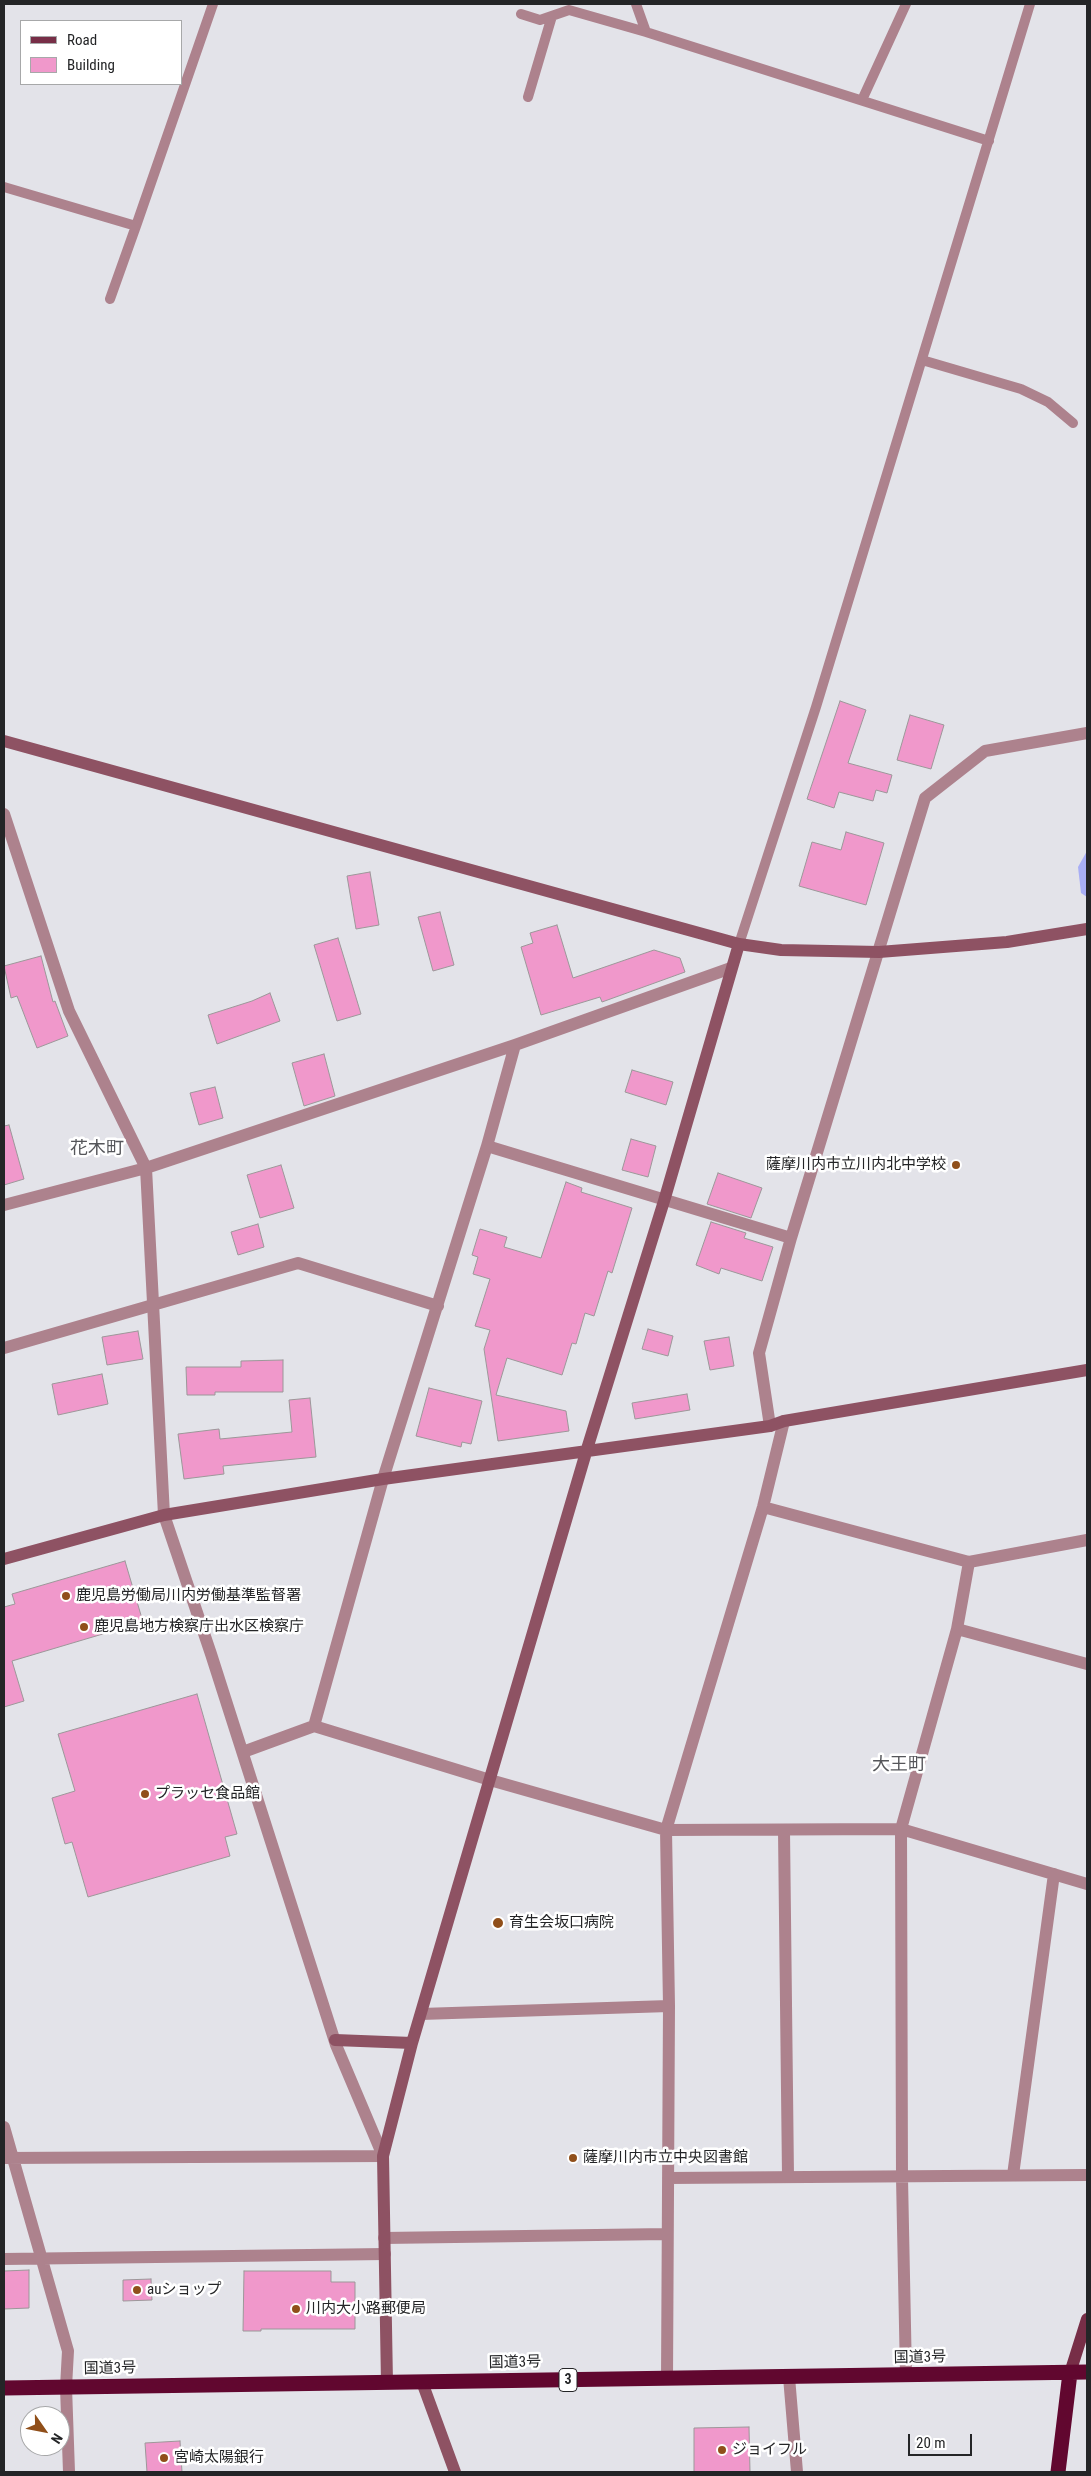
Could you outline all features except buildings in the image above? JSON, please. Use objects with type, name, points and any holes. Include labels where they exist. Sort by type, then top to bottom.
[{"type":"highway","name":"国道3号","points":[[4,2388],[1087,2372]]},
{"type":"highway","points":[[1058,2472],[1070,2373]]},
{"type":"main road","points":[[1070,2373],[1087,2319]]},
{"type":"street","points":[[770,1426],[759,1354],[791,1238],[925,798],[985,752],[1087,733]]},
{"type":"street","points":[[4,741],[739,944],[781,950],[879,952],[1007,942],[1087,929]]},
{"type":"street","points":[[4,814],[69,1011],[146,1168],[155,1304],[164,1514],[336,2042],[383,2156]]},
{"type":"street","points":[[386,2383],[383,2156],[412,2043],[739,944]]},
{"type":"street","points":[[4,1205],[146,1168],[515,1044],[732,968]]},
{"type":"street","points":[[314,1726],[383,1478],[488,1146],[515,1044]]},
{"type":"street","points":[[488,1146],[791,1238]]},
{"type":"street","points":[[4,1348],[298,1263],[438,1306]]},
{"type":"street","points":[[4,1559],[164,1514],[383,1478],[770,1426],[784,1421],[1087,1370]]},
{"type":"street","points":[[667,2379],[669,2006],[666,1830],[763,1506],[784,1421]]},
{"type":"street","points":[[763,1506],[969,1562],[1087,1540]]},
{"type":"street","points":[[906,2375],[902,2178],[900,1829],[957,1629],[969,1562]]},
{"type":"street","points":[[957,1629],[1087,1664]]},
{"type":"street","points":[[243,1752],[314,1726],[490,1780],[666,1830],[784,1831],[900,1829],[1087,1884]]},
{"type":"street","points":[[784,1831],[788,2176]]},
{"type":"street","points":[[1013,2176],[1054,1874]]},
{"type":"street","points":[[421,2014],[669,2006]]},
{"type":"street","points":[[336,2042],[412,2043]]},
{"type":"street","points":[[4,2127],[8,2157],[41,2258],[68,2351],[66,2387],[69,2472]]},
{"type":"street","points":[[8,2157],[383,2156]]},
{"type":"street","points":[[668,2178],[788,2176],[902,2178],[1087,2175]]},
{"type":"street","points":[[384,2238],[667,2234]]},
{"type":"street","points":[[4,2259],[385,2254]]},
{"type":"street","points":[[789,2377],[796,2472]]},
{"type":"street","points":[[422,2382],[455,2472]]},
{"type":"lane","points":[[110,299],[213,4]]},
{"type":"lane","points":[[636,4],[646,32]]},
{"type":"lane","points":[[862,100],[906,4]]},
{"type":"lane","points":[[739,944],[816,707],[1030,4]]},
{"type":"lane","points":[[521,14],[540,20],[569,10],[646,32],[989,141]]},
{"type":"lane","points":[[528,97],[552,16]]},
{"type":"lane","points":[[4,186],[136,226]]},
{"type":"lane","points":[[922,360],[1020,389],[1048,402],[1073,423]]},
{"type":"shaded area","points":[[1087,851],[1087,897],[1081,893],[1078,867]]},
{"type":"place","name":"薩摩川内市立川内北中学校","points":[[956,1165]]},
{"type":"place","name":"鹿児島労働局川内労働基準監督署","points":[[66,1596]]},
{"type":"place","name":"鹿児島地方検察庁出水区検察庁","points":[[84,1627]]},
{"type":"place","name":"プラッセ食品館","points":[[145,1794]]},
{"type":"place","name":"育生会坂口病院","points":[[498,1923]]},
{"type":"place","name":"薩摩川内市立中央図書館","points":[[573,2158]]},
{"type":"place","name":"auショップ","points":[[137,2290]]},
{"type":"place","name":"川内大小路郵便局","points":[[296,2309]]},
{"type":"place","name":"ジョイフル","points":[[722,2450]]},
{"type":"place","name":"宮崎太陽銀行","points":[[164,2458]]},
{"type":"district","name":"花木町","points":[[97,1149]]},
{"type":"district","name":"大王町","points":[[899,1765]]}]
